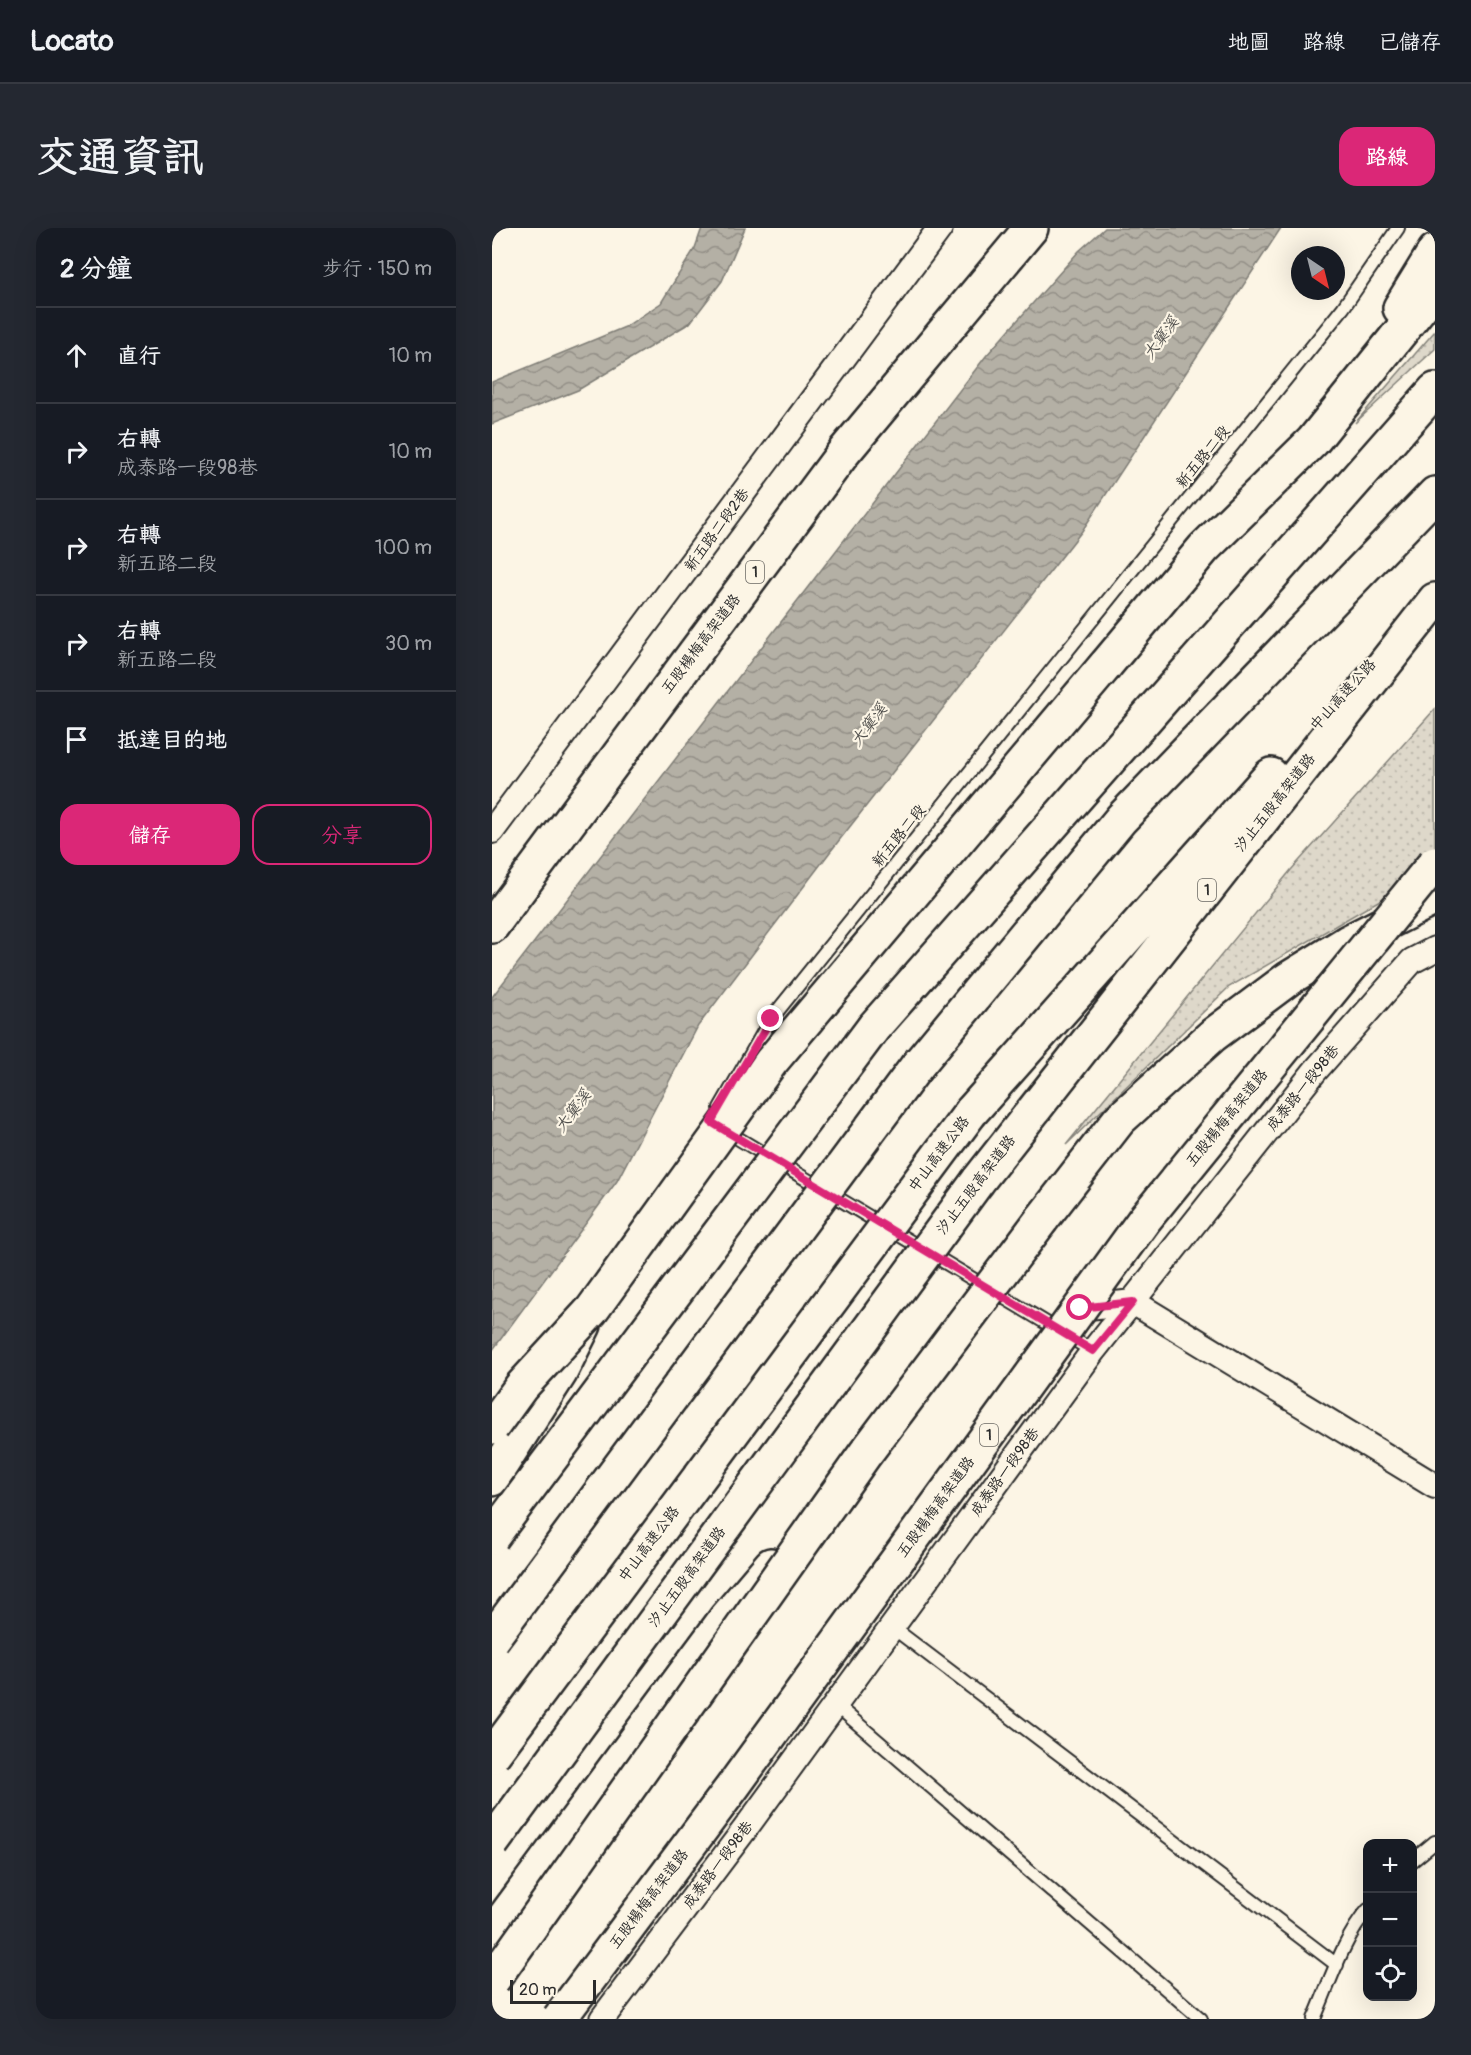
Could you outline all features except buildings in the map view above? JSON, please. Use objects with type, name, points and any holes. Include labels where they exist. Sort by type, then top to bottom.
[{"type":"highway","name":"五股楊梅高架道路","points":[[492,926],[844,452],[1031,228]]},
{"type":"highway","points":[[492,1427],[521,1388],[592,1310],[771,1062],[1204,548],[1396,315],[1435,251]]},
{"type":"highway","points":[[1204,548],[1313,441],[1435,290]]},
{"type":"highway","points":[[492,1537],[874,1027],[1435,390]]},
{"type":"highway","points":[[492,1639],[917,1066],[1121,819],[1435,494]]},
{"type":"highway","name":"中山高速公路","points":[[492,1756],[971,1112],[1435,592]]},
{"type":"highway","name":"汐止五股高架道路","points":[[492,1843],[978,1181],[1435,600]]},
{"type":"highway","name":"五股楊梅高架道路","points":[[559,2019],[734,1785],[1144,1221],[1435,863]]},
{"type":"highway","points":[[492,1981],[865,1454],[1119,1120],[1213,1035],[1288,979],[1348,942],[1435,898]]},
{"type":"highway","points":[[492,1479],[560,1373],[592,1310]]},
{"type":"highway","points":[[492,1934],[726,1618],[865,1454]]},
{"type":"street","name":"新五路二段2巷","points":[[492,831],[940,228]]},
{"type":"street","name":"成泰路一段98巷","points":[[602,2019],[836,1705],[1093,1351],[1315,1071],[1412,962],[1435,949]]},
{"type":"street","points":[[1080,1308],[1133,1302],[1435,1486]]},
{"type":"lane","name":"新五路二段","points":[[1093,1351],[711,1122],[771,1019],[1343,308],[1398,228]]},
{"type":"lane","points":[[892,1627],[1337,1965]]},
{"type":"lane","points":[[836,1705],[1201,2019]]},
{"type":"lane","points":[[1417,1858],[1435,1842]]},
{"type":"lane","points":[[1314,2019],[1337,1965],[1363,1916]]},
{"type":"shaded area","points":[[1435,331],[1435,349],[1355,423]]},
{"type":"shaded area","points":[[1435,709],[1435,878],[1387,896],[1229,987],[1066,1145],[1291,870]]},
{"type":"water","points":[[702,228],[745,228],[722,281],[690,323],[578,390],[492,424],[492,382],[625,327],[661,303],[695,248]]},
{"type":"water","name":"大窠溪","points":[[1105,228],[1281,228],[1082,531],[830,852],[698,1026],[617,1181],[492,1351],[492,997],[986,356],[1079,251]]},
{"type":"route","points":[[771,1019],[711,1122],[1093,1351],[1133,1302],[1080,1308]]}]
